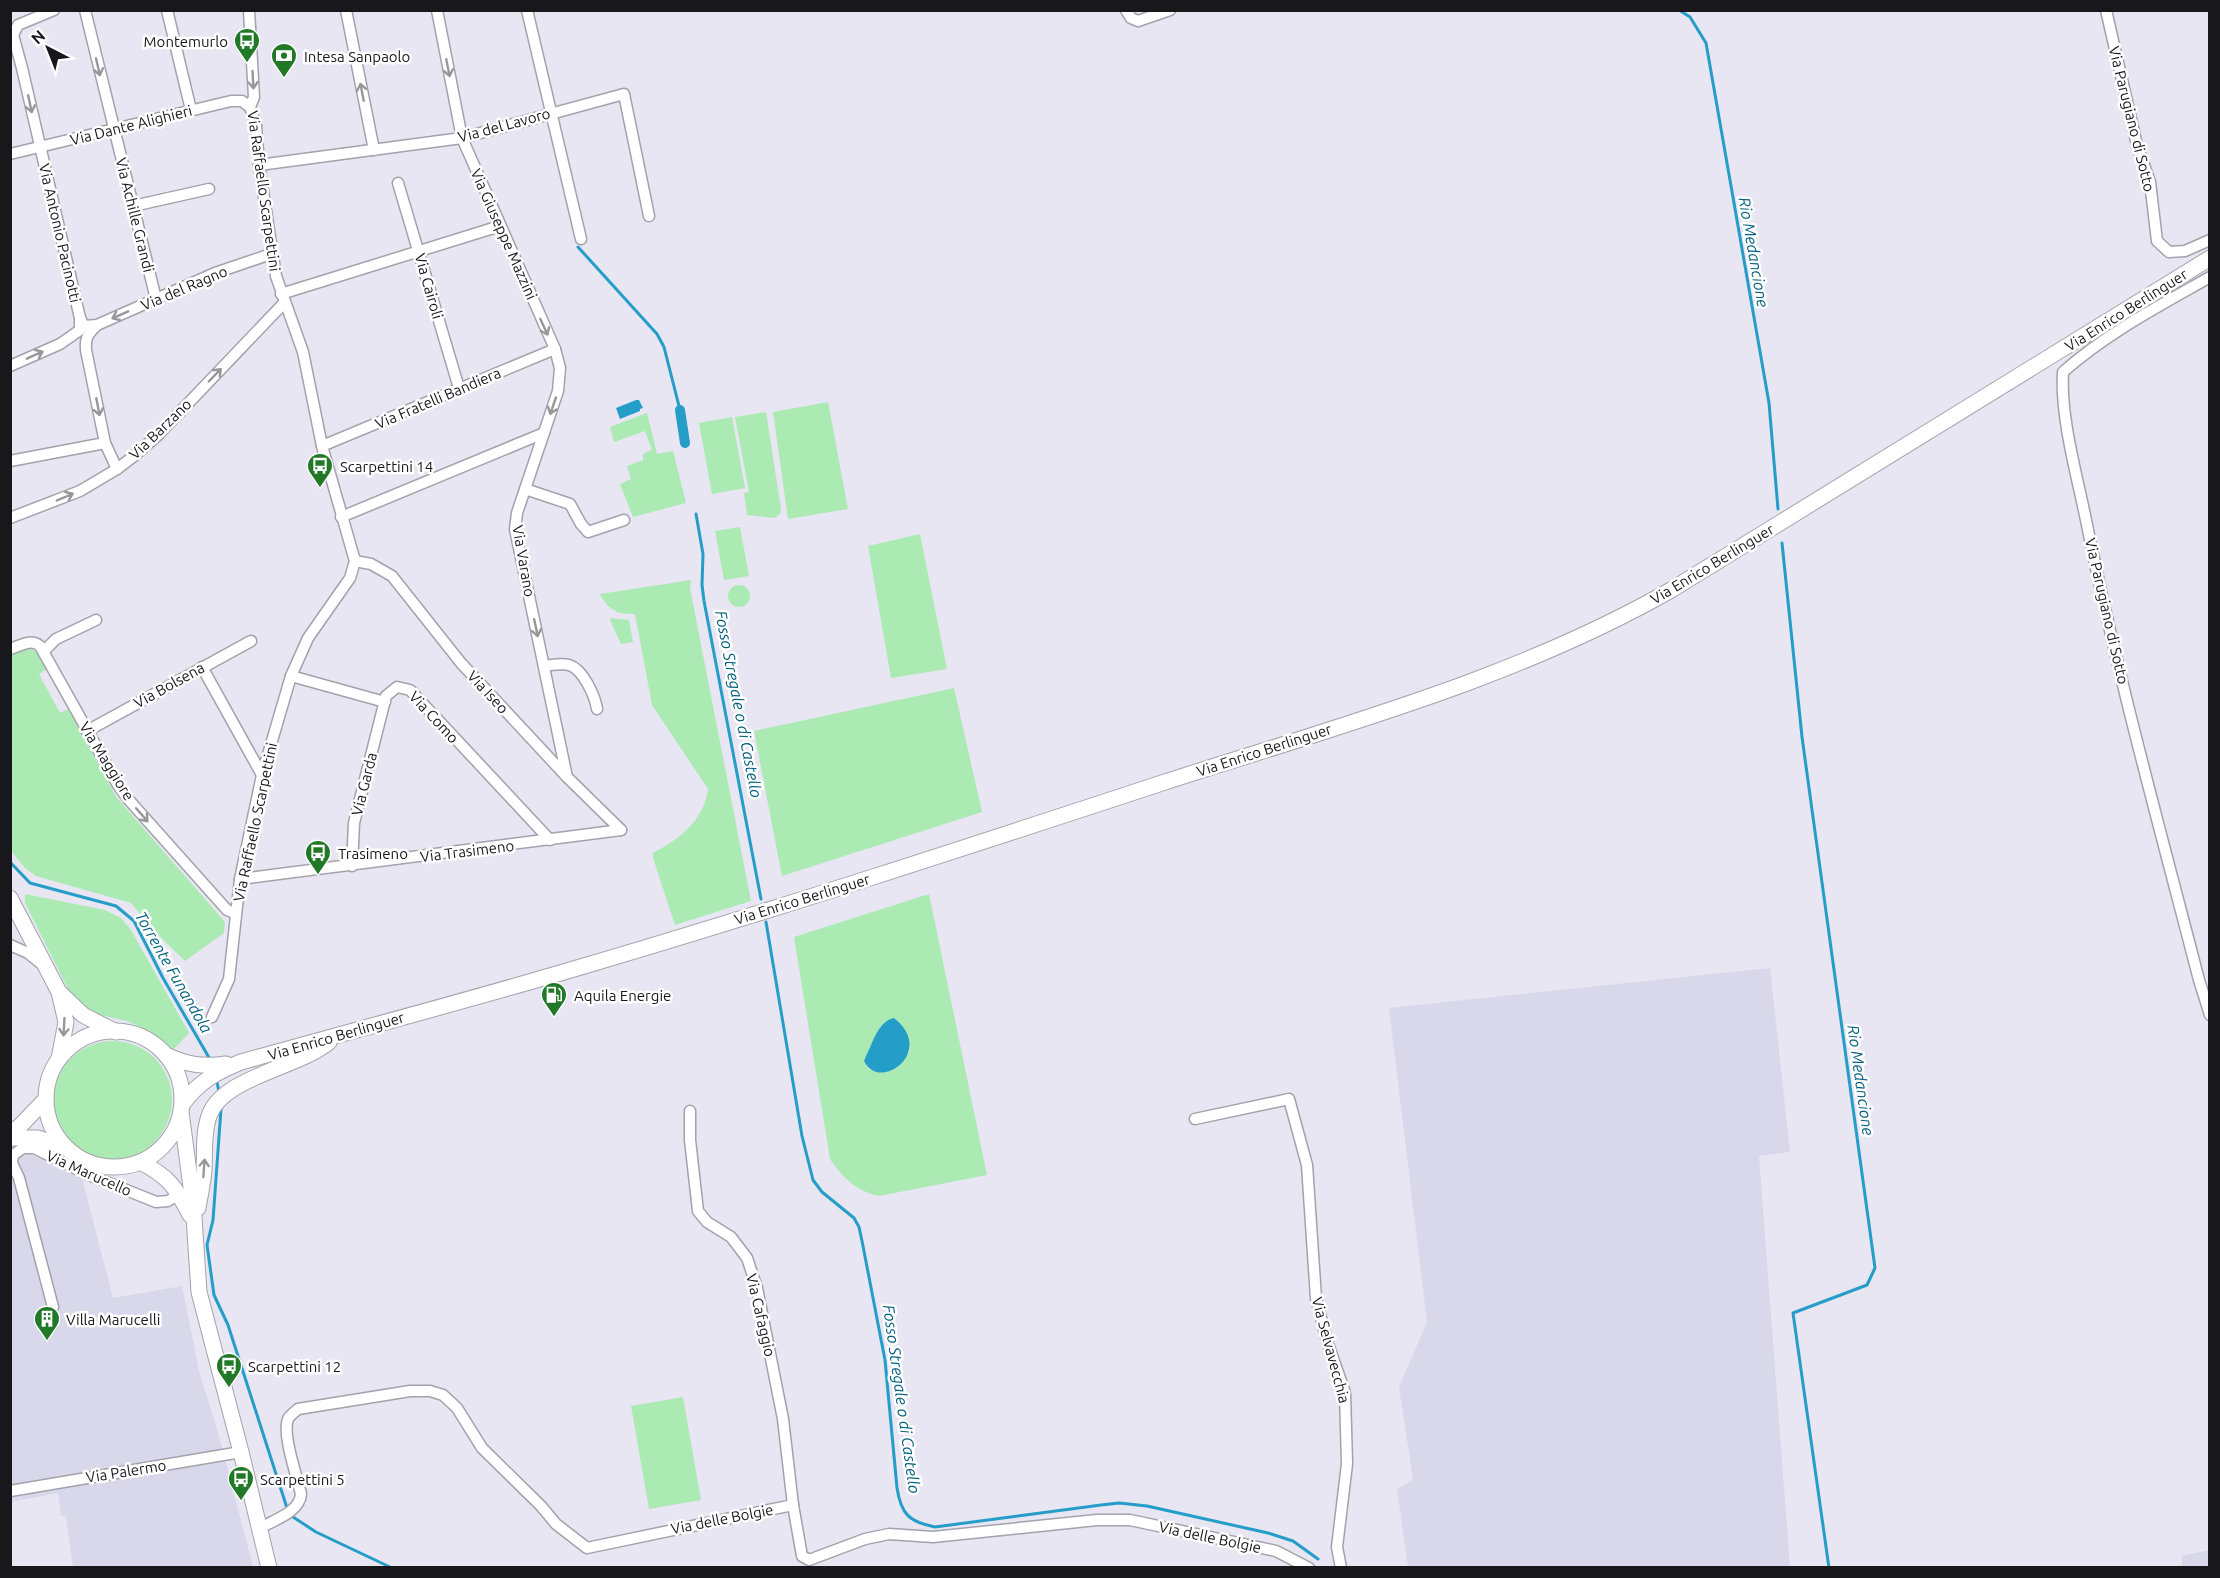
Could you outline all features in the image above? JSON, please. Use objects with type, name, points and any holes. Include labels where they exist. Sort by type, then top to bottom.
[{"type":"main road","name":"Via Enrico Berlinguer","points":[[68,1149],[52,1126],[46,1099],[50,1079],[58,1061],[67,1051],[83,1039],[96,1034],[116,1032],[134,1034],[146,1039],[165,1054],[181,1062],[197,1066],[241,1062],[586,966],[800,900],[1461,685],[1541,654],[1635,610],[2210,258]]},
{"type":"main road","points":[[10,898],[59,992],[66,1022],[58,1061]]},
{"type":"main road","points":[[59,992],[83,1015],[116,1032]]},
{"type":"main road","points":[[195,1226],[204,1174],[207,1123],[216,1102],[234,1088],[324,1047],[337,1035]]},
{"type":"main road","name":"Via Enrico Berlinguer","points":[[10,1138],[38,1138],[68,1149],[80,1158],[102,1166],[125,1166],[140,1162],[164,1145],[176,1128],[181,1109],[182,1091],[178,1077],[165,1054]]},
{"type":"main road","name":"Via Enrico Berlinguer","points":[[181,1109],[200,1083],[241,1062]]},
{"type":"main road","name":"Via Enrico Berlinguer","points":[[10,1132],[19,1127],[46,1099]]},
{"type":"main road","points":[[181,1109],[195,1226],[199,1292],[242,1452],[269,1568]]},
{"type":"main road","points":[[140,1162],[160,1173],[180,1194],[195,1226]]},
{"type":"street","name":"Via Antonio Pacinotti","points":[[54,10],[18,26],[13,35],[80,318]]},
{"type":"street","name":"Via Achille Grandi","points":[[85,10],[156,299]]},
{"type":"street","points":[[167,10],[191,110]]},
{"type":"street","name":"Via Raffaello Scarpettini","points":[[212,1017],[231,970],[240,879],[262,776],[291,676],[308,638],[350,578],[355,561],[340,517],[322,446],[303,352],[283,299],[271,254],[256,125],[250,107],[254,97],[249,10]]},
{"type":"street","points":[[346,10],[374,150]]},
{"type":"street","name":"Via Giuseppe Mazzini","points":[[437,10],[462,138],[555,350]]},
{"type":"street","points":[[527,10],[581,239]]},
{"type":"street","points":[[1126,10],[1131,18],[1138,21],[1170,10]]},
{"type":"street","name":"Via Parugiano di Sotto","points":[[2106,10],[2137,145],[2150,182],[2157,241],[2169,252],[2186,251],[2210,240]]},
{"type":"street","points":[[10,71],[22,68]]},
{"type":"street","name":"Via del Lavoro","points":[[259,165],[462,138],[624,94],[649,216]]},
{"type":"street","name":"Via Dante Alighieri","points":[[10,154],[231,101],[242,101],[250,107]]},
{"type":"street","name":"Via Cairoli","points":[[398,183],[459,388]]},
{"type":"street","points":[[133,206],[209,189]]},
{"type":"street","points":[[283,299],[419,251],[500,226]]},
{"type":"street","name":"Via del Ragno","points":[[97,325],[215,273],[271,254]]},
{"type":"street","name":"Via Parugiano di Sotto","points":[[2210,277],[2132,321],[2073,363],[2063,372],[2062,384],[2067,425],[2097,573],[2150,791],[2210,1015]]},
{"type":"street","name":"Via Barzano","points":[[10,518],[80,491],[117,469],[158,435],[283,299]]},
{"type":"street","points":[[80,318],[84,326],[97,325]]},
{"type":"street","points":[[10,366],[60,344],[80,330],[80,318]]},
{"type":"street","points":[[97,325],[88,333],[86,350],[105,443],[117,469]]},
{"type":"street","points":[[60,344],[82,342],[86,350]]},
{"type":"street","name":"Via Fratelli Bandiera","points":[[322,446],[555,350]]},
{"type":"street","name":"Via Varano","points":[[555,350],[560,368],[560,383],[517,513],[515,529],[567,777]]},
{"type":"street","points":[[340,517],[544,433]]},
{"type":"street","points":[[10,461],[105,443]]},
{"type":"street","points":[[525,489],[570,504],[580,525],[588,532],[624,520]]},
{"type":"street","name":"Via Iseo","points":[[355,561],[371,564],[392,576],[461,663],[567,777],[621,830]]},
{"type":"street","points":[[10,650],[36,642],[44,651],[56,639],[96,620]]},
{"type":"street","name":"Via Bolsena","points":[[87,731],[251,641]]},
{"type":"street","name":"Via Maggiore","points":[[44,651],[87,731],[128,799],[227,910],[235,913]]},
{"type":"street","points":[[544,666],[568,665],[576,669],[592,692],[597,709]]},
{"type":"street","points":[[202,667],[262,776]]},
{"type":"street","name":"Via Como","points":[[291,676],[385,702],[386,696],[392,689],[401,686],[410,690],[550,840]]},
{"type":"street","name":"Via Garda","points":[[352,866],[354,823],[385,702]]},
{"type":"street","name":"Via Trasimeno","points":[[240,879],[621,830]]},
{"type":"street","points":[[10,945],[28,953],[46,967]]},
{"type":"street","name":"Via Selvavecchia","points":[[1195,1119],[1289,1099],[1307,1165],[1316,1298],[1327,1341],[1345,1393],[1347,1464],[1337,1547],[1341,1568]]},
{"type":"street","name":"Via Cafaggio","points":[[690,1111],[690,1140],[698,1211],[706,1222],[731,1237],[747,1258],[758,1288],[783,1419],[793,1505]]},
{"type":"street","name":"Via Marucello","points":[[53,1306],[19,1178],[12,1169],[12,1159],[17,1151],[22,1148],[34,1148],[89,1175],[156,1202],[168,1201],[180,1194]]},
{"type":"street","name":"Via delle Bolgie","points":[[260,1528],[294,1509],[300,1502],[301,1494],[286,1432],[288,1419],[298,1409],[411,1391],[430,1391],[442,1395],[457,1408],[482,1448],[541,1506],[556,1524],[588,1548],[793,1505],[799,1546],[802,1556],[809,1560],[865,1539],[889,1534],[933,1537],[1097,1520],[1130,1520],[1276,1551],[1309,1568]]},
{"type":"street","name":"Via Palermo","points":[[10,1491],[242,1452]]},
{"type":"shaded area","points":[[1770,968],[1790,1152],[1759,1156],[1790,1567],[1408,1567],[1397,1489],[1413,1480],[1399,1387],[1427,1322],[1389,1008]]},
{"type":"shaded area","points":[[11,1154],[32,1155],[82,1178],[113,1298],[182,1286],[200,1375],[218,1432],[253,1567],[73,1567],[66,1516],[61,1516],[58,1493],[11,1502]]},
{"type":"shaded area","points":[[2209,1550],[2209,1567],[2182,1567],[2182,1556]]},
{"type":"green space","points":[[828,402],[848,509],[788,519],[773,412]]},
{"type":"green space","points":[[766,412],[781,509],[780,514],[775,518],[747,515],[744,493],[749,492],[735,417]]},
{"type":"green space","points":[[647,413],[657,454],[673,451],[686,503],[633,517],[620,484],[631,479],[627,466],[643,460],[643,454],[652,450],[645,431],[614,442],[610,427]]},
{"type":"green space","points":[[732,417],[745,488],[712,494],[699,423]]},
{"type":"green space","points":[[740,527],[749,576],[724,580],[715,531]]},
{"type":"green space","points":[[920,534],[947,669],[891,678],[868,546]]},
{"type":"green space","points":[[691,580],[690,588],[751,901],[675,925],[653,853],[681,835],[696,819],[706,800],[708,789],[652,705],[635,614],[614,610],[606,604],[600,594]]},
{"type":"green space","points":[[739,585],[747,588],[750,596],[747,604],[739,607],[731,604],[728,596],[731,588]]},
{"type":"green space","points":[[611,618],[629,620],[633,642],[621,644]]},
{"type":"green space","points":[[27,649],[37,653],[42,659],[47,669],[39,674],[60,713],[68,709],[117,798],[225,922],[224,933],[185,961],[156,933],[150,935],[141,915],[131,903],[36,876],[25,868],[11,851],[10,656]]},
{"type":"green space","points":[[954,688],[982,812],[782,876],[754,731]]},
{"type":"green space","points":[[25,894],[105,910],[121,918],[131,930],[189,1033],[173,1050],[150,1032],[127,1021],[91,1013],[70,993],[25,903]]},
{"type":"green space","points":[[929,894],[987,1175],[879,1196],[863,1191],[840,1172],[830,1159],[794,937]],"holes":[[[881,1026],[906,1033],[910,1052],[869,1070],[864,1061]]]},
{"type":"green space","points":[[113,1041],[136,1045],[155,1058],[168,1077],[172,1100],[168,1123],[155,1142],[136,1155],[113,1159],[90,1155],[71,1142],[58,1123],[54,1100],[58,1077],[71,1058],[90,1045]]},
{"type":"green space","points":[[683,1397],[701,1500],[649,1509],[631,1406]]},
{"type":"water","points":[[639,400],[643,408],[620,419],[616,408]]},
{"type":"water","points":[[894,1018],[906,1031],[910,1044],[907,1055],[901,1064],[891,1070],[881,1073],[871,1070],[864,1061],[866,1056],[880,1028],[888,1020]]},
{"type":"waterway","name":"Rio Medancione","points":[[1679,10],[1690,17],[1706,43],[1769,403],[1778,509]]},
{"type":"waterway","name":"Fosso Stregale o di Castello","points":[[578,247],[657,334],[664,347],[680,410]]},
{"type":"waterway","name":"Fosso Stregale o di Castello","points":[[680,410],[685,443]]},
{"type":"waterway","name":"Fosso Stregale o di Castello","points":[[696,514],[703,554],[704,601],[761,899]]},
{"type":"waterway","name":"Rio Medancione","points":[[1782,543],[1802,737],[1875,1268],[1867,1285],[1793,1313],[1829,1568]]},
{"type":"waterway","name":"Torrente Funandola","points":[[10,862],[30,883],[116,906],[134,921],[163,978],[211,1061]]},
{"type":"waterway","name":"Fosso Stregale o di Castello","points":[[766,922],[802,1136],[813,1180],[822,1192],[854,1218],[859,1227],[885,1360],[897,1488],[901,1504],[908,1515],[919,1522],[935,1527],[1119,1503],[1147,1506],[1268,1533],[1293,1541],[1318,1559]]},
{"type":"waterway","name":"Torrente Funandola","points":[[217,1082],[219,1092]]},
{"type":"waterway","name":"Torrente Funandola","points":[[221,1109],[213,1220],[207,1245],[214,1295],[228,1325],[287,1508]]},
{"type":"waterway","name":"Torrente Funandola","points":[[293,1517],[316,1532],[392,1568]]},
{"type":"place","name":"Montemurlo","points":[[247,64]]},
{"type":"place","name":"Intesa Sanpaolo","points":[[284,79]]},
{"type":"place","name":"Scarpettini 14","points":[[320,489]]},
{"type":"place","name":"Trasimeno","points":[[318,876]]},
{"type":"place","name":"Aquila Energie","points":[[554,1018]]},
{"type":"place","name":"Villa Marucelli","points":[[47,1342]]},
{"type":"place","name":"Scarpettini 12","points":[[229,1389]]},
{"type":"place","name":"Scarpettini 5","points":[[241,1502]]}]
